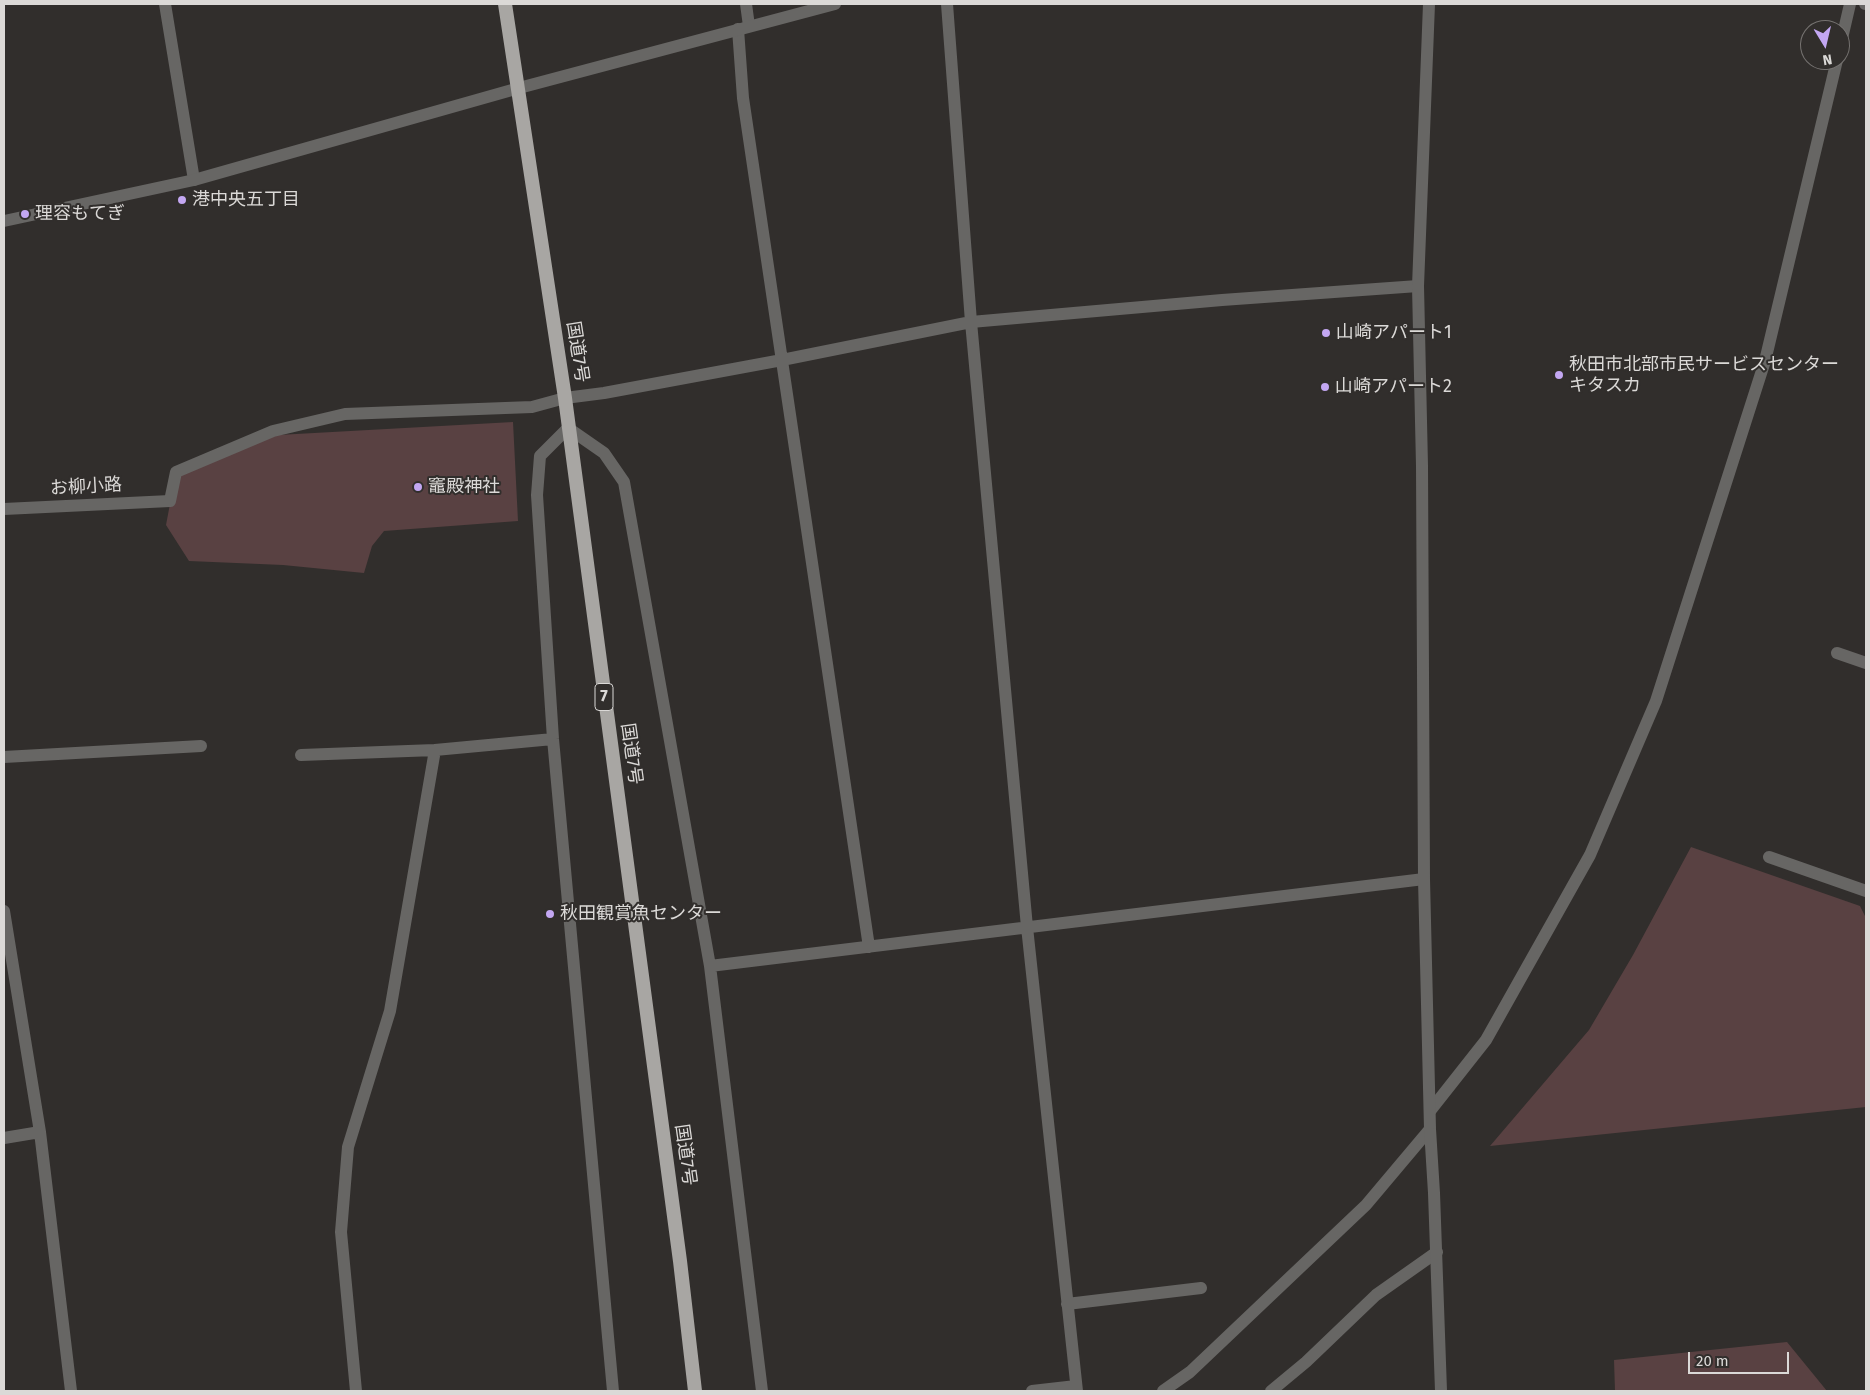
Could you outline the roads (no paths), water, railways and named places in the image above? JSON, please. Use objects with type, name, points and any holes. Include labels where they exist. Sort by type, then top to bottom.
[{"type":"highway","name":"国道7号","points":[[505,4],[565,398],[679,1251],[695,1391]]},
{"type":"street","points":[[165,4],[194,180]]},
{"type":"street","points":[[746,4],[743,27],[743,98],[869,947]]},
{"type":"street","points":[[4,221],[194,180],[519,88],[835,4]]},
{"type":"street","points":[[947,4],[971,322],[1027,927],[1076,1388],[1032,1391]]},
{"type":"street","points":[[1429,4],[1418,286],[1422,476],[1424,879],[1430,1129],[1437,1252],[1441,1391]]},
{"type":"street","points":[[1846,20],[1850,4]]},
{"type":"street","points":[[1430,1111],[1486,1040],[1590,855],[1656,701],[1765,361],[1835,70]]},
{"type":"street","points":[[565,398],[604,393],[782,360],[971,322],[1213,300],[1418,286]]},
{"type":"street","name":"お柳小路","points":[[4,509],[170,501],[176,472],[273,431],[345,414],[532,407],[565,398]]},
{"type":"street","points":[[613,1391],[553,739],[537,495],[540,456],[568,428],[604,453],[624,482],[710,966],[762,1391]]},
{"type":"street","points":[[1837,653],[1866,663]]},
{"type":"street","points":[[301,755],[435,750],[553,739]]},
{"type":"street","points":[[4,757],[201,746]]},
{"type":"street","points":[[356,1391],[341,1232],[348,1147],[390,1011],[435,750]]},
{"type":"street","points":[[1769,858],[1866,890]]},
{"type":"street","points":[[710,966],[1424,879]]},
{"type":"street","points":[[4,911],[40,1132],[71,1391]]},
{"type":"street","points":[[1162,1391],[1190,1372],[1366,1206],[1430,1129]]},
{"type":"street","points":[[4,1138],[40,1132]]},
{"type":"street","points":[[1271,1391],[1306,1362],[1376,1295],[1437,1252]]},
{"type":"street","points":[[1067,1304],[1201,1288]]},
{"type":"place","name":"港中央五丁目","points":[[182,200]]},
{"type":"place","name":"理容もてぎ","points":[[25,214]]},
{"type":"place","name":"山崎アパート1","points":[[1326,333]]},
{"type":"place","name":"秋田市北部市民サービスセンター キタスカ","points":[[1559,375]]},
{"type":"place","name":"山崎アパート2","points":[[1325,387]]},
{"type":"place","name":"竈殿神社","points":[[418,487]]},
{"type":"place","name":"秋田観賞魚センター","points":[[550,914]]}]
